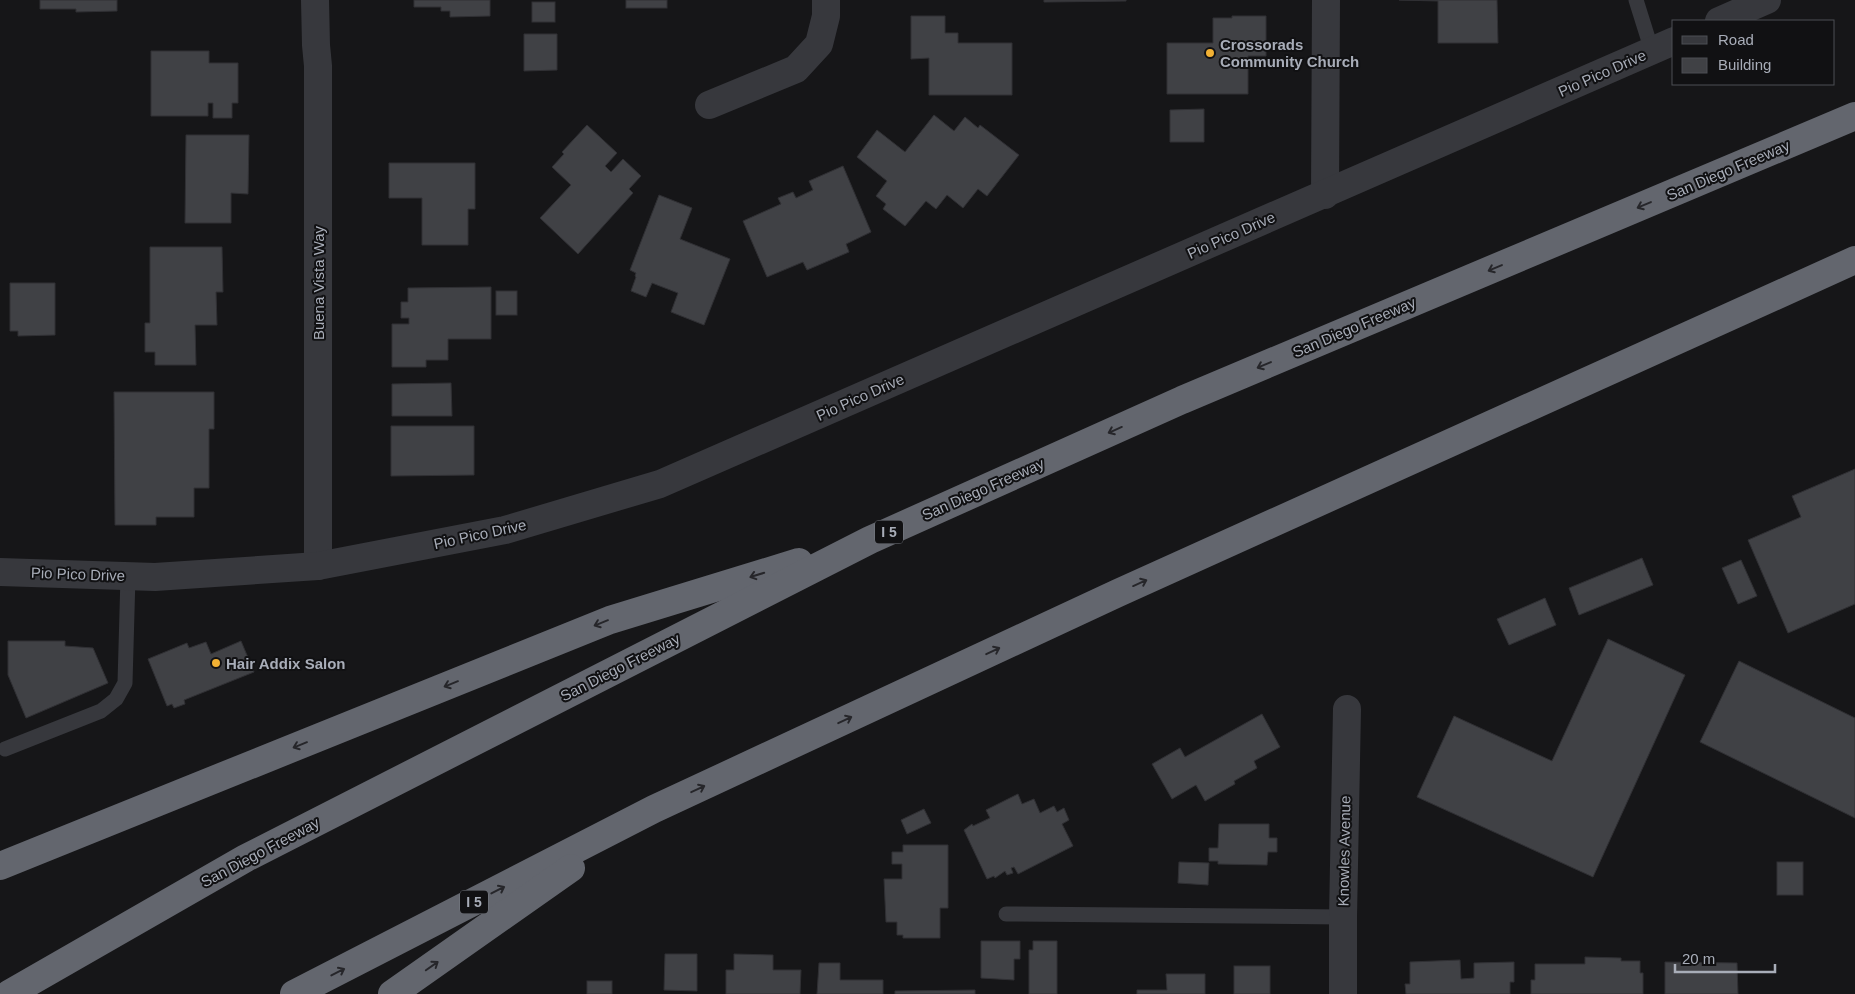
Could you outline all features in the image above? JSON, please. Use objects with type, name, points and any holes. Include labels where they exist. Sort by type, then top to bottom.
[{"type":"highway","points":[[1802,138],[1855,110]]},
{"type":"highway","name":"San Diego Freeway","points":[[9,994],[246,858],[870,540],[1182,400],[1855,116]]},
{"type":"highway","name":"I 5","points":[[294,994],[654,809],[1136,584],[1849,263]]},
{"type":"highway","points":[[0,866],[610,620],[870,540]]},
{"type":"highway","points":[[392,994],[654,809]]},
{"type":"street","name":"Buena Vista Way","points":[[316,0],[318,66],[318,566]]},
{"type":"street","points":[[709,105],[796,70],[819,44],[826,16],[826,0]]},
{"type":"street","points":[[1325,194],[1326,0]]},
{"type":"street","points":[[1721,20],[1767,0]]},
{"type":"street","name":"Pio Pico Drive","points":[[0,572],[155,577],[318,566],[505,530],[660,484],[1663,46]]},
{"type":"street","name":"Knowles Avenue","points":[[1343,994],[1347,709]]},
{"type":"lane","points":[[1636,0],[1663,46]]},
{"type":"lane","points":[[5,748],[101,711],[116,699],[124,683],[128,576]]},
{"type":"lane","points":[[1006,914],[1343,917]]},
{"type":"building","points":[[40,0],[117,0],[117,11],[76,12],[76,9],[40,9]]},
{"type":"building","points":[[414,0],[490,0],[490,16],[450,17],[450,11],[441,11],[441,7],[414,7]]},
{"type":"building","points":[[626,0],[667,0],[667,8],[626,8]]},
{"type":"building","points":[[1044,0],[1126,0],[1126,1],[1044,2]]},
{"type":"building","points":[[1399,0],[1497,0],[1498,43],[1438,43],[1438,1]]},
{"type":"building","points":[[532,2],[555,2],[555,22],[532,22]]},
{"type":"building","points":[[911,16],[945,16],[945,33],[958,33],[958,43],[1012,43],[1012,95],[929,95],[929,58],[911,59]]},
{"type":"building","points":[[1232,16],[1266,16],[1266,56],[1248,56],[1248,94],[1167,94],[1167,43],[1213,43],[1213,18],[1232,18]]},
{"type":"building","points":[[524,34],[557,34],[557,70],[524,71]]},
{"type":"building","points":[[151,51],[209,51],[209,63],[238,63],[238,103],[232,103],[232,118],[213,118],[213,103],[208,103],[208,116],[151,116]]},
{"type":"building","points":[[1204,109],[1204,142],[1170,142],[1170,110]]},
{"type":"building","points":[[934,115],[954,131],[965,117],[978,128],[980,125],[1019,155],[987,196],[978,189],[963,208],[947,195],[936,209],[926,201],[905,226],[883,209],[886,204],[876,196],[887,181],[857,157],[877,130],[905,152]]},
{"type":"building","points":[[587,125],[617,153],[605,166],[611,172],[623,159],[641,176],[629,189],[633,193],[578,254],[540,218],[571,185],[552,167],[564,154],[562,152]]},
{"type":"building","points":[[186,135],[249,135],[248,194],[231,193],[231,223],[185,223]]},
{"type":"building","points":[[389,163],[475,163],[475,209],[468,209],[468,245],[422,245],[422,198],[389,198]]},
{"type":"building","points":[[843,166],[871,232],[846,244],[849,252],[807,270],[803,262],[767,277],[743,221],[781,204],[778,198],[793,192],[796,198],[813,190],[809,181]]},
{"type":"building","points":[[659,195],[692,208],[680,239],[730,259],[704,325],[671,312],[678,293],[652,283],[646,297],[631,291],[636,273],[630,270]]},
{"type":"building","points":[[150,247],[222,247],[223,292],[216,292],[217,325],[195,325],[196,365],[155,365],[155,352],[145,352],[145,323],[150,323]]},
{"type":"building","points":[[10,283],[55,283],[55,335],[18,336],[18,331],[10,331]]},
{"type":"building","points":[[491,287],[491,339],[448,339],[448,360],[426,360],[426,367],[392,367],[392,324],[409,324],[409,318],[401,318],[401,302],[408,302],[408,288]]},
{"type":"building","points":[[496,291],[517,291],[517,315],[496,315]]},
{"type":"building","points":[[451,383],[452,416],[392,416],[392,384]]},
{"type":"building","points":[[114,392],[214,392],[214,429],[209,429],[209,488],[194,488],[194,517],[156,517],[156,525],[115,525]]},
{"type":"building","points":[[391,426],[474,426],[474,475],[391,476]]},
{"type":"building","points":[[1855,469],[1855,604],[1788,633],[1748,540],[1801,517],[1792,496]]},
{"type":"building","points":[[1642,558],[1653,585],[1579,615],[1569,588]]},
{"type":"building","points":[[1741,560],[1757,596],[1738,604],[1722,568]]},
{"type":"building","points":[[1545,598],[1556,625],[1509,645],[1497,619]]},
{"type":"building","points":[[1608,639],[1685,675],[1593,877],[1417,797],[1454,716],[1552,761]]},
{"type":"building","points":[[8,641],[65,641],[65,646],[93,648],[108,683],[26,718],[8,675]]},
{"type":"building","points":[[241,641],[254,672],[184,700],[185,704],[174,708],[172,704],[167,706],[148,659],[187,643],[189,648],[206,642],[211,654]]},
{"type":"building","points":[[1739,661],[1855,718],[1855,818],[1700,742]]},
{"type":"building","points":[[1262,714],[1280,747],[1254,761],[1257,768],[1234,781],[1235,784],[1205,801],[1196,785],[1172,799],[1152,764],[1180,748],[1185,757]]},
{"type":"building","points":[[1018,794],[1022,804],[1034,799],[1040,813],[1054,806],[1057,812],[1064,808],[1069,820],[1062,824],[1073,846],[1018,874],[1014,867],[1011,868],[1013,873],[1007,875],[1005,871],[995,878],[994,876],[987,879],[964,830],[972,824],[973,826],[990,818],[986,810]]},
{"type":"building","points":[[924,809],[931,823],[907,834],[901,820]]},
{"type":"building","points":[[1219,824],[1269,824],[1269,838],[1277,838],[1277,852],[1268,852],[1267,865],[1218,864],[1218,861],[1209,861],[1209,848],[1218,848]]},
{"type":"building","points":[[903,845],[948,845],[948,908],[940,908],[940,938],[903,938],[903,935],[897,935],[897,922],[886,922],[884,879],[902,879],[902,864],[892,864],[892,852],[903,852]]},
{"type":"building","points":[[1179,862],[1209,863],[1208,885],[1178,883]]},
{"type":"building","points":[[1777,862],[1803,862],[1803,895],[1777,895]]},
{"type":"building","points":[[981,941],[1020,941],[1020,959],[1014,959],[1014,980],[981,978]]},
{"type":"building","points":[[1033,941],[1057,941],[1057,994],[1029,994],[1029,950],[1033,950]]},
{"type":"building","points":[[665,954],[697,954],[697,991],[664,990]]},
{"type":"building","points":[[734,954],[773,955],[773,970],[801,970],[800,994],[726,994],[726,970],[734,970]]},
{"type":"building","points":[[1585,957],[1621,958],[1621,961],[1640,961],[1640,973],[1643,973],[1643,994],[1531,994],[1531,980],[1535,980],[1535,964],[1585,964]]},
{"type":"building","points":[[1460,960],[1461,979],[1474,978],[1474,963],[1514,962],[1514,982],[1510,982],[1510,994],[1406,994],[1405,984],[1410,984],[1410,962]]},
{"type":"building","points":[[1665,962],[1737,963],[1738,994],[1665,994]]},
{"type":"building","points":[[819,963],[840,963],[840,980],[883,980],[883,994],[817,994]]},
{"type":"building","points":[[1234,966],[1270,966],[1270,994],[1234,994]]},
{"type":"building","points":[[1166,974],[1205,974],[1205,994],[1137,994],[1137,990],[1167,990]]},
{"type":"building","points":[[587,981],[612,981],[612,994],[587,994]]},
{"type":"building","points":[[975,990],[975,994],[895,994],[895,991]]},
{"type":"place","name":"Crossorads Community Church","points":[[1210,53]]},
{"type":"place","name":"Hair Addix Salon","points":[[216,663]]}]
